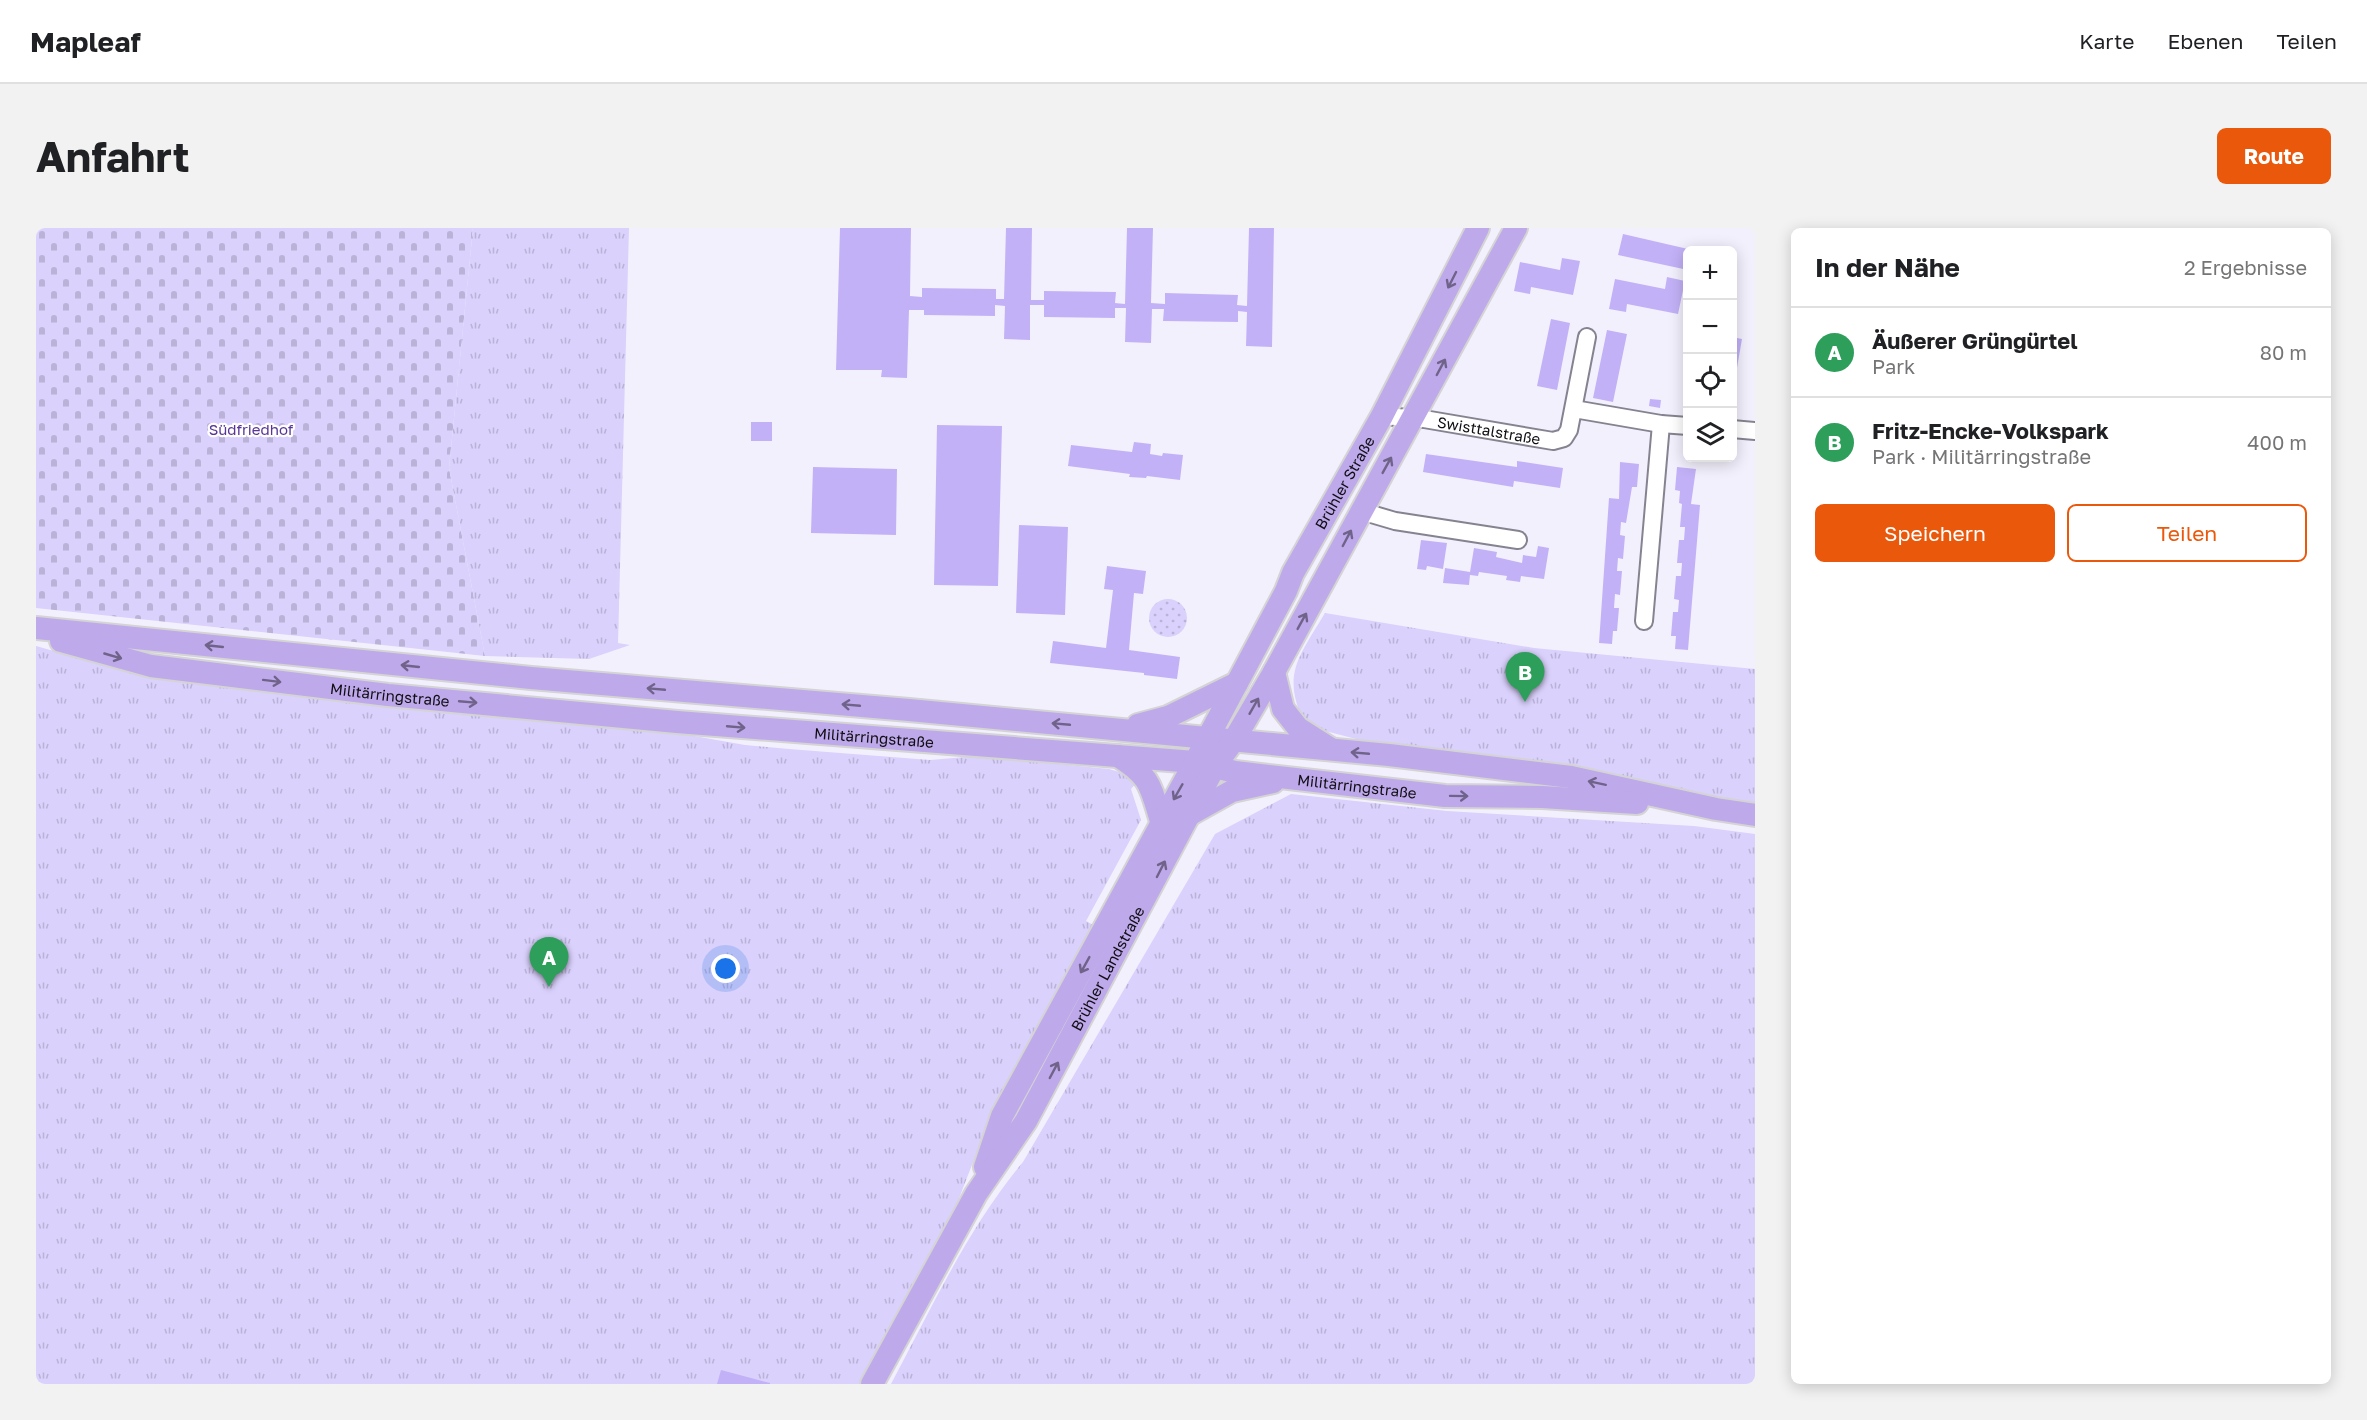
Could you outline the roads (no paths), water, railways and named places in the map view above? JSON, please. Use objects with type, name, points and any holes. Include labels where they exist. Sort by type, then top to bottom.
[{"type":"main road","name":"Brühler Straße","points":[[1207,737],[1335,496],[1382,416],[1479,228]]},
{"type":"main road","name":"Brühler Straße","points":[[1234,740],[1274,672],[1516,228]]},
{"type":"main road","points":[[1335,496],[1361,511]]},
{"type":"main road","name":"Militärringstraße","points":[[36,628],[531,678],[1332,750],[1571,777],[1716,809],[1755,815]]},
{"type":"main road","name":"Militärringstraße","points":[[36,634],[151,666],[343,690],[677,722],[1116,755],[1205,764],[1235,772],[1445,796],[1542,797],[1716,809]]},
{"type":"main road","points":[[1274,672],[1283,709],[1298,728],[1332,750]]},
{"type":"main road","points":[[1119,730],[1168,717],[1237,683]]},
{"type":"main road","name":"Brühler Landstraße","points":[[872,1384],[976,1194],[1026,1121],[1189,815],[1205,764],[1207,737]]},
{"type":"main road","name":"Brühler Landstraße","points":[[976,1194],[1002,1116],[1161,821],[1205,764],[1234,740]]},
{"type":"main road","points":[[1116,755],[1140,770],[1151,787],[1161,821]]},
{"type":"main road","points":[[1189,815],[1232,791],[1294,778]]},
{"type":"street","name":"Swisttalstraße","points":[[1382,416],[1554,441],[1564,438],[1569,430],[1574,410],[1587,338]]},
{"type":"street","points":[[1574,410],[1683,426]]},
{"type":"street","points":[[1644,621],[1661,424]]},
{"type":"street","points":[[1737,429],[1755,431]]},
{"type":"street","name":"Brühler Straße","points":[[1361,511],[1395,521],[1518,540]]},
{"type":"place","name":"Fritz-Encke-Volkspark","points":[[1525,702]]},
{"type":"place","name":"Äußerer Grüngürtel","points":[[549,987]]},
{"type":"park label","name":"Südfriedhof","points":[[251,429]]}]
